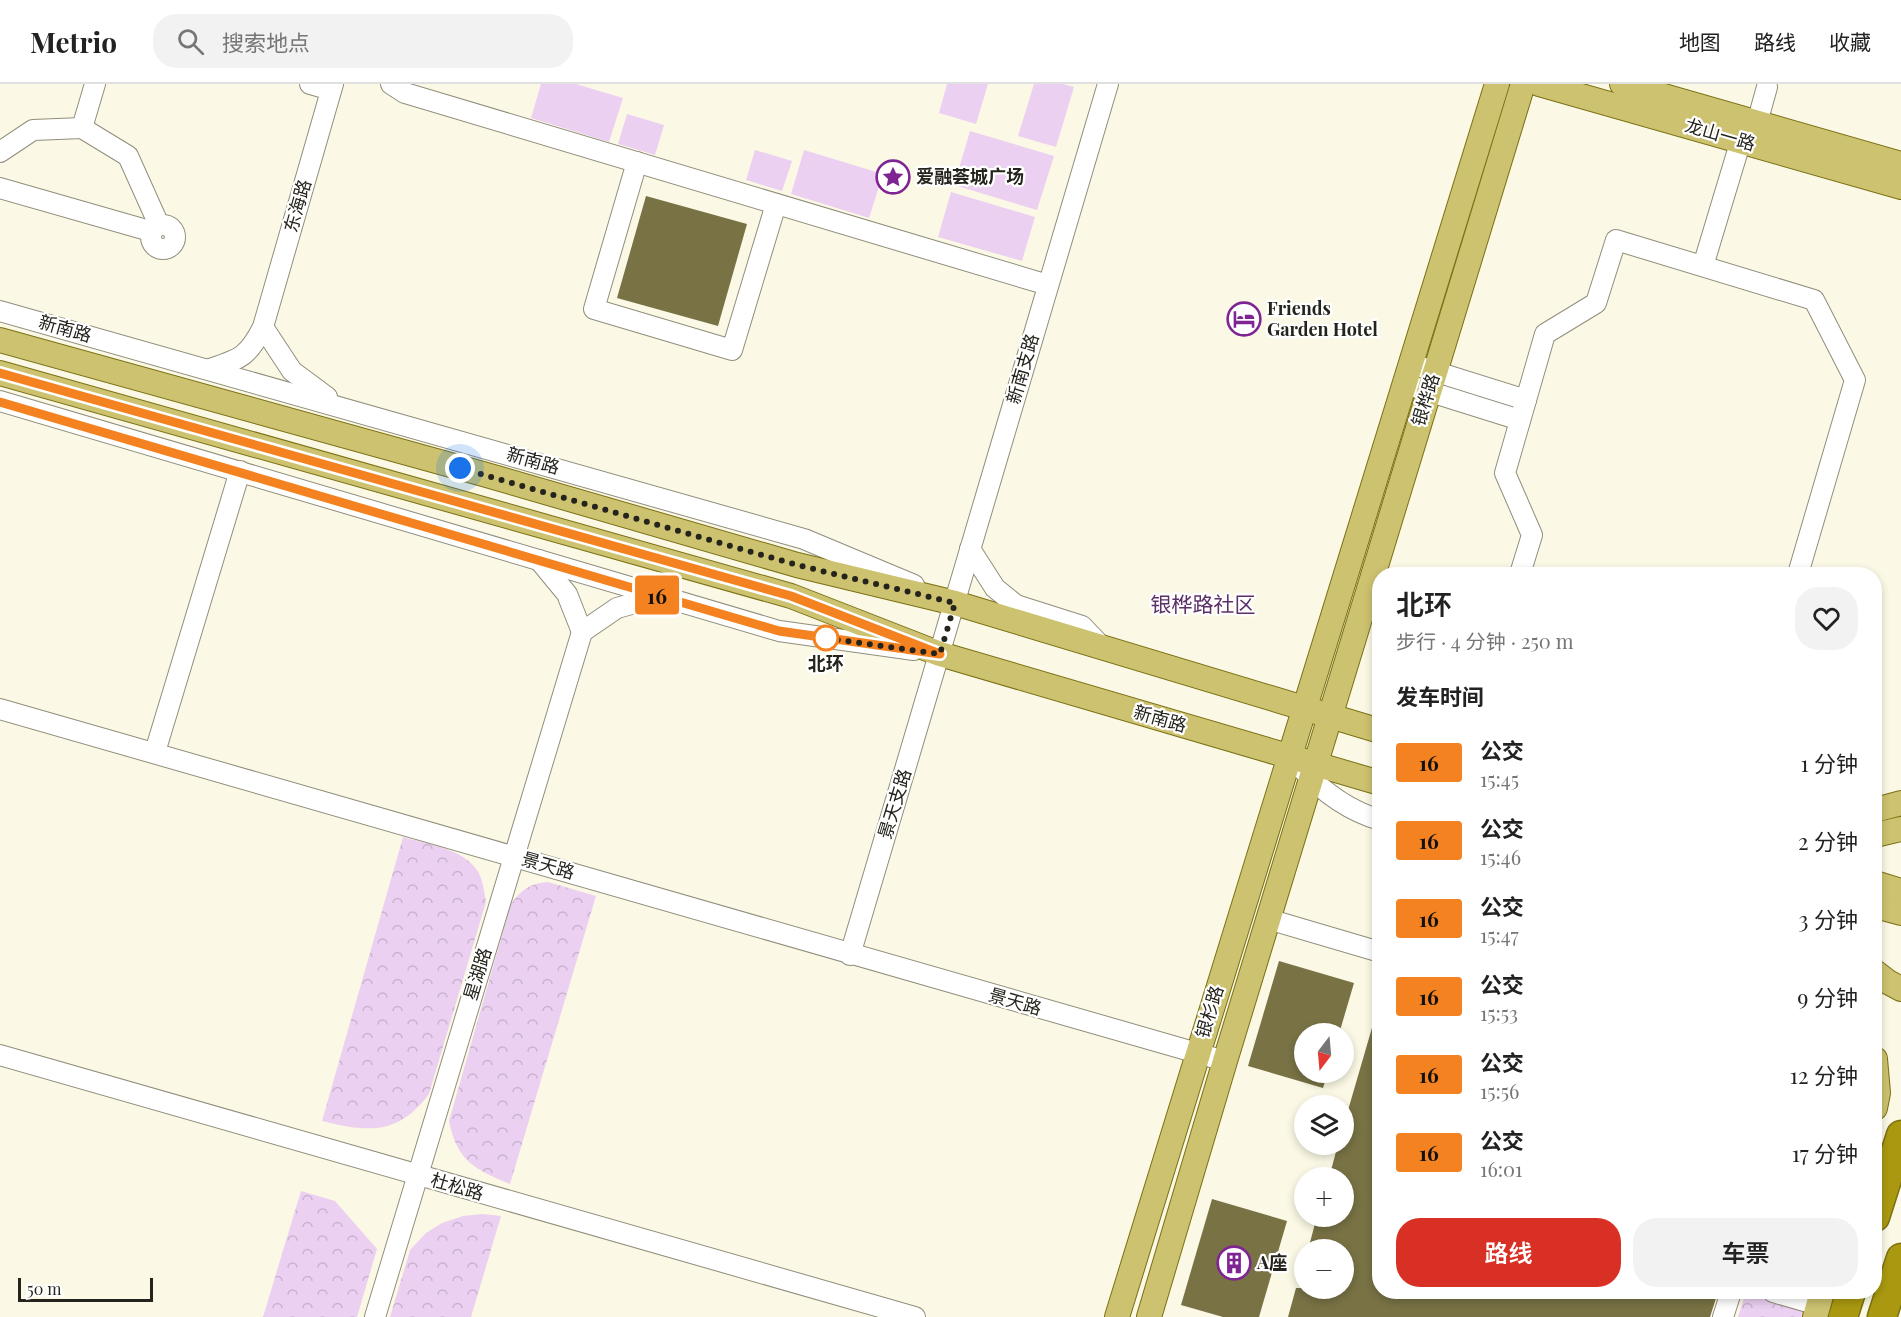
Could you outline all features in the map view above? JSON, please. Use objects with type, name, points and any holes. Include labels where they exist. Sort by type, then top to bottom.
[{"type":"highway","points":[[1882,1195],[1901,1135]]},
{"type":"highway","points":[[1882,1317],[1901,1258]]},
{"type":"highway","points":[[1825,1308],[1840,1299]]},
{"type":"main road","name":"银桦路","points":[[1304,707],[1497,84]]},
{"type":"main road","name":"银桦路","points":[[1375,567],[1523,84]]},
{"type":"main road","name":"龙山一路","points":[[1539,84],[1901,164]]},
{"type":"main road","name":"龙山一路","points":[[1622,84],[1901,187]]},
{"type":"main road","name":"新南路","points":[[0,340],[483,474],[797,565],[955,603],[1372,728]]},
{"type":"main road","name":"新南路","points":[[0,373],[791,596],[940,654],[1290,756],[1314,772],[1372,782]]},
{"type":"main road","name":"银桦路","points":[[1330,715],[1372,578]]},
{"type":"main road","name":"银杉路","points":[[1117,1317],[1304,707]]},
{"type":"main road","name":"银杉路","points":[[1149,1317],[1330,715]]},
{"type":"main road","points":[[1330,715],[1372,717]]},
{"type":"main road","points":[[1882,808],[1901,803]]},
{"type":"main road","points":[[1882,833],[1901,829]]},
{"type":"main road","points":[[1882,885],[1901,891]]},
{"type":"main road","points":[[1882,908],[1901,913]]},
{"type":"street","points":[[82,128],[95,84]]},
{"type":"street","points":[[310,84],[332,87]]},
{"type":"street","points":[[391,84],[405,93],[1048,285]]},
{"type":"street","name":"新南支路","points":[[940,654],[1108,84]]},
{"type":"street","name":"东海路","points":[[210,369],[236,360],[253,348],[263,327],[332,87]]},
{"type":"street","points":[[1703,266],[1749,131],[1767,87]]},
{"type":"street","points":[[0,153],[33,130],[82,128],[128,156],[155,228],[0,188]]},
{"type":"street","points":[[638,162],[594,309],[732,350],[776,204]]},
{"type":"street","points":[[1522,567],[1532,535],[1505,473],[1520,420],[1545,333],[1596,303],[1616,240],[1814,300],[1855,381],[1800,567]]},
{"type":"street","name":"新南路","points":[[0,310],[804,539],[955,603]]},
{"type":"street","points":[[263,327],[292,371],[337,405]]},
{"type":"street","points":[[1408,374],[1520,420]]},
{"type":"street","points":[[1432,382],[1527,400]]},
{"type":"street","name":"新南路","points":[[0,402],[779,631],[940,654]]},
{"type":"street","points":[[154,752],[240,471]]},
{"type":"street","points":[[970,549],[995,588],[1016,605],[1082,626],[1102,647]]},
{"type":"street","points":[[539,560],[567,594],[582,632],[617,608],[660,596]]},
{"type":"street","name":"星湖路","points":[[375,1317],[582,632]]},
{"type":"street","name":"景天支路","points":[[850,955],[940,654]]},
{"type":"street","name":"景天路","points":[[0,709],[1225,1061]]},
{"type":"street","points":[[1314,772],[1340,801],[1372,818]]},
{"type":"street","points":[[1268,919],[1372,950]]},
{"type":"street","name":"杜松路","points":[[0,1055],[915,1317]]},
{"type":"street","points":[[1723,1317],[1729,1299]]},
{"type":"street","points":[[1796,1299],[1825,1308]]},
{"type":"green space","points":[[541,84],[576,84],[623,98],[609,142],[531,118]]},
{"type":"green space","points":[[947,84],[988,84],[976,124],[939,113]]},
{"type":"green space","points":[[1034,84],[1063,84],[1074,87],[1056,147],[1018,136]]},
{"type":"green space","points":[[627,114],[664,125],[655,155],[618,144]]},
{"type":"green space","points":[[970,131],[1054,156],[1037,210],[954,185]]},
{"type":"green space","points":[[755,150],[792,161],[782,191],[746,180]]},
{"type":"green space","points":[[804,150],[883,174],[869,218],[791,194]]},
{"type":"green space","points":[[951,192],[1035,217],[1022,261],[938,237]]},
{"type":"green space","points":[[403,837],[443,848],[470,863],[481,877],[486,902],[429,1094],[417,1108],[393,1124],[367,1128],[322,1121]]},
{"type":"green space","points":[[548,882],[596,896],[510,1184],[477,1168],[462,1155],[452,1135],[449,1121],[511,904],[527,888]]},
{"type":"green space","points":[[301,1191],[335,1201],[377,1249],[357,1317],[263,1317]]},
{"type":"green space","points":[[482,1214],[501,1216],[471,1317],[390,1317],[410,1250],[426,1233],[442,1223],[463,1216]]},
{"type":"green space","points":[[1744,1299],[1811,1299],[1805,1317],[1738,1317]]},
{"type":"building","points":[[646,196],[747,224],[718,326],[617,298]]},
{"type":"building","points":[[1279,961],[1354,983],[1342,1023],[1294,1023],[1294,1079],[1248,1066]]},
{"type":"building","points":[[1372,1028],[1372,1299],[1716,1299],[1710,1317],[1288,1317],[1294,1295],[1294,1299],[1354,1299],[1354,1239],[1311,1239],[1314,1227],[1354,1227],[1354,1167],[1332,1167],[1335,1155],[1354,1155],[1352,1095]]},
{"type":"building","points":[[1306,1083],[1325,1083],[1323,1088]]},
{"type":"building","name":"A座","points":[[1212,1199],[1287,1221],[1259,1317],[1223,1317],[1181,1305]]},
{"type":"bus line","name":"16","points":[[0,373],[791,596],[940,654],[779,631],[180,453],[0,402]]},
{"type":"place","name":"爱融荟城广场","points":[[893,177]]},
{"type":"place","name":"Friends Garden Hotel","points":[[1244,319]]},
{"type":"place","name":"北环","points":[[826,638]]},
{"type":"place","name":"A座","points":[[1234,1263]]},
{"type":"district","name":"银桦路社区","points":[[1203,605]]},
{"type":"route","points":[[460,468],[797,565],[955,603],[940,654],[826,638]]}]
